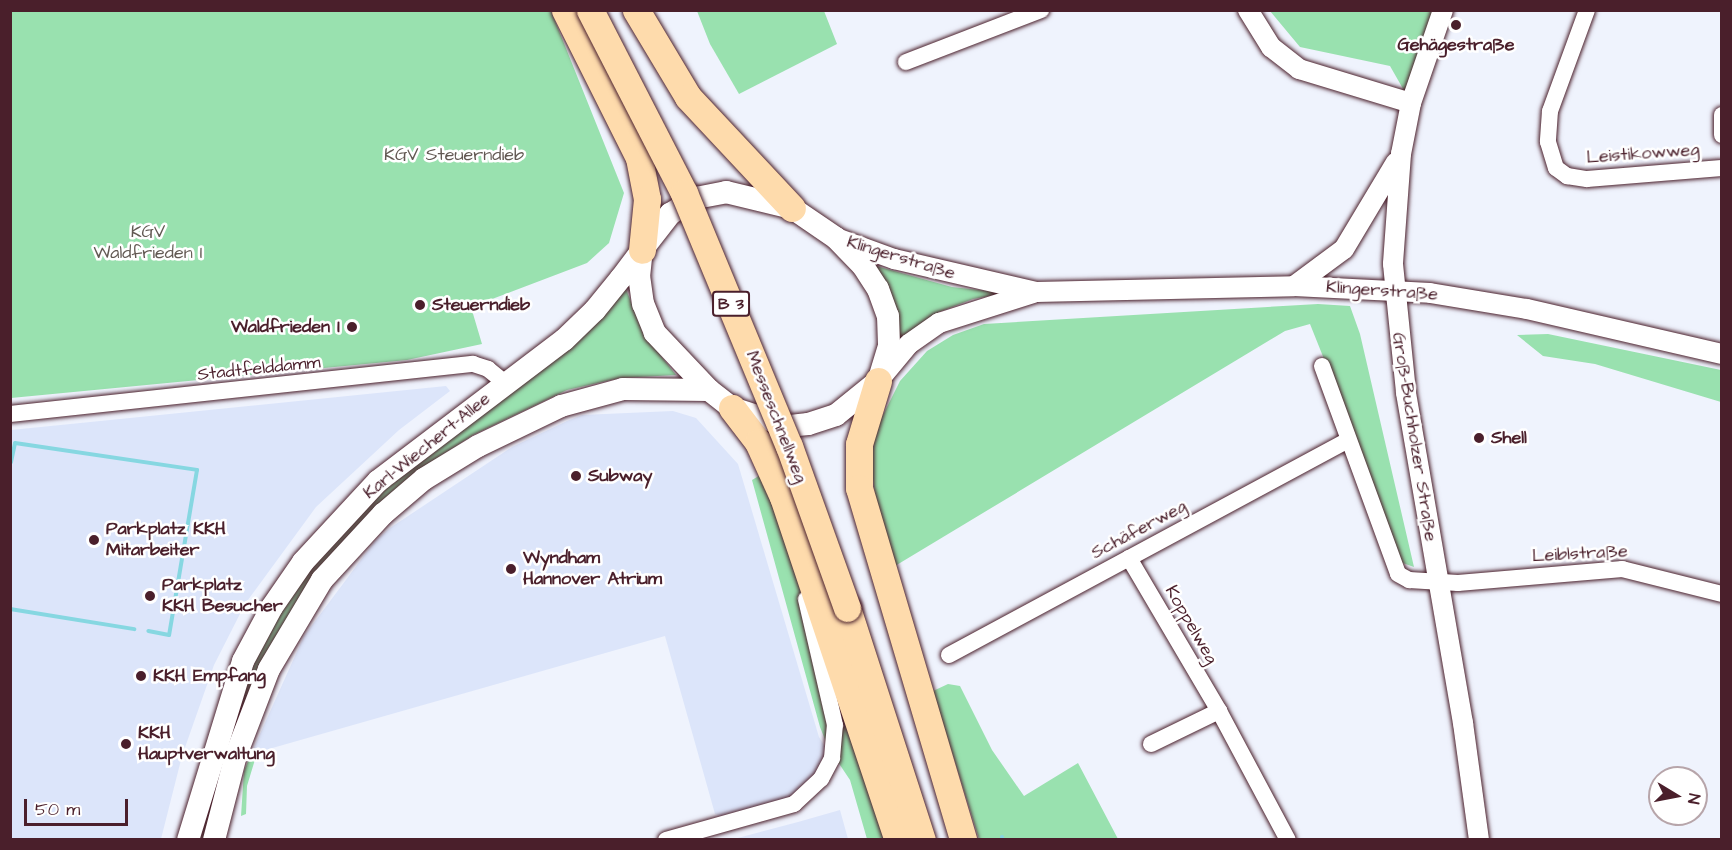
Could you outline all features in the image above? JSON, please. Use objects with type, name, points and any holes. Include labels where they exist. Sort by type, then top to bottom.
[{"type":"highway","points":[[566,10],[639,158],[648,199],[642,250]]},
{"type":"highway","name":"Messeschnellweg","points":[[590,10],[702,236],[789,446],[847,608],[922,840]]},
{"type":"highway","points":[[636,10],[688,97],[792,208]]},
{"type":"highway","points":[[878,381],[859,444],[859,488],[963,840]]},
{"type":"highway","points":[[732,408],[758,441],[771,468],[804,554],[898,840]]},
{"type":"main road","name":"Karl-Wiechert-Allee","points":[[188,840],[243,661],[272,607],[303,562],[378,481],[564,340],[595,310],[670,214],[696,198],[726,192],[792,208]]},
{"type":"main road","points":[[642,250],[641,286],[655,333],[709,390],[732,408],[788,426],[808,424],[836,415],[878,381],[889,346],[888,316],[878,290],[863,266],[836,238],[792,208]]},
{"type":"main road","name":"Karl-Wiechert-Allee","points":[[214,840],[236,755],[269,669],[322,580],[382,514],[424,479],[478,446],[561,406],[623,388],[709,390]]},
{"type":"street","points":[[1248,10],[1270,47],[1299,69],[1411,103]]},
{"type":"street","points":[[1294,286],[1344,249],[1401,154],[1411,103],[1443,10]]},
{"type":"street","name":"Leistikowweg","points":[[1587,10],[1550,111],[1548,142],[1556,168],[1567,176],[1587,179],[1722,168]]},
{"type":"street","points":[[906,62],[1033,12]]},
{"type":"street","points":[[1722,115],[1722,135]]},
{"type":"street","name":"Groß-Buchholzer Straße","points":[[1401,154],[1395,213],[1395,291],[1406,393],[1463,723],[1479,840]]},
{"type":"street","name":"Klingerstraße","points":[[836,238],[904,262],[1036,292],[1294,286],[1395,291],[1477,299],[1722,354]]},
{"type":"street","name":"Klingerstraße","points":[[878,381],[909,344],[939,323],[1036,292]]},
{"type":"street","name":"Stadtfelddamm","points":[[10,414],[473,364],[488,369],[505,383]]},
{"type":"street","points":[[1322,366],[1398,574],[1409,580],[1437,583]]},
{"type":"street","name":"Schäferweg","points":[[950,655],[1348,440]]},
{"type":"street","points":[[666,840],[794,804],[821,779],[832,758],[835,725],[806,605],[804,554]]},
{"type":"street","name":"Koppelweg","points":[[1129,558],[1219,711],[1288,839]]},
{"type":"street","name":"Leiblstraße","points":[[1437,583],[1622,569],[1722,594]]},
{"type":"street","points":[[1151,744],[1219,711]]},
{"type":"shaded area","points":[[446,386],[450,391],[399,430],[316,507],[245,604],[214,665],[182,756],[161,839],[11,839],[11,430]]},
{"type":"shaded area","points":[[673,411],[696,418],[738,464],[819,737],[832,758],[794,804],[733,820],[715,814],[665,636],[251,754],[304,636],[375,541],[390,528],[512,447],[567,421],[582,415]]},
{"type":"shaded area","points":[[840,810],[848,839],[734,839],[798,822]]},
{"type":"green space","points":[[11,11],[551,11],[624,193],[609,243],[587,263],[471,307],[482,344],[407,360],[11,398]]},
{"type":"green space","points":[[697,11],[824,11],[837,44],[739,94],[710,44]]},
{"type":"green space","points":[[1270,11],[1443,11],[1410,101],[1390,66],[1300,47]]},
{"type":"green space","points":[[876,266],[952,287],[1006,293],[973,299],[939,312],[900,342]]},
{"type":"green space","points":[[626,289],[643,333],[676,375],[620,378],[567,390],[473,435],[419,470],[322,567],[206,839],[200,840],[254,658],[281,606],[356,511]]},
{"type":"green space","points":[[1318,304],[1350,306],[1360,334],[1414,567],[1397,561],[1358,444],[1310,324],[1285,331],[895,566],[876,502],[871,463],[876,429],[900,381],[927,351],[953,335],[984,324]]},
{"type":"green space","points":[[1548,334],[1721,370],[1721,402],[1595,364],[1543,356],[1517,335]]},
{"type":"green space","points":[[762,474],[884,839],[867,839],[850,780],[828,747],[820,727],[752,480]]},
{"type":"green space","points":[[948,684],[960,686],[992,750],[1024,796],[1078,763],[1118,839],[979,839],[933,691]]},
{"type":"green space","points":[[257,753],[247,786],[246,814],[241,816],[244,771],[251,754]]},
{"type":"waterway","points":[[11,462],[15,443],[197,470],[169,635],[148,631]]},
{"type":"waterway","points":[[10,609],[134,629]]},
{"type":"place","name":"Gehägestraße","points":[[1456,25]]},
{"type":"place","name":"Steuerndieb","points":[[420,305]]},
{"type":"place","name":"Waldfrieden I","points":[[352,327]]},
{"type":"place","name":"Shell","points":[[1479,438]]},
{"type":"place","name":"Subway","points":[[576,476]]},
{"type":"place","name":"Parkplatz KKH Mitarbeiter","points":[[94,540]]},
{"type":"place","name":"Wyndham Hannover Atrium","points":[[511,569]]},
{"type":"place","name":"Parkplatz KKH Besucher","points":[[150,596]]},
{"type":"place","name":"KKH Empfang","points":[[141,676]]},
{"type":"place","name":"KKH Hauptverwaltung","points":[[126,744]]},
{"type":"park label","name":"KGV Steuerndieb","points":[[454,155]]},
{"type":"park label","name":"KGV Waldfrieden I","points":[[148,243]]}]
